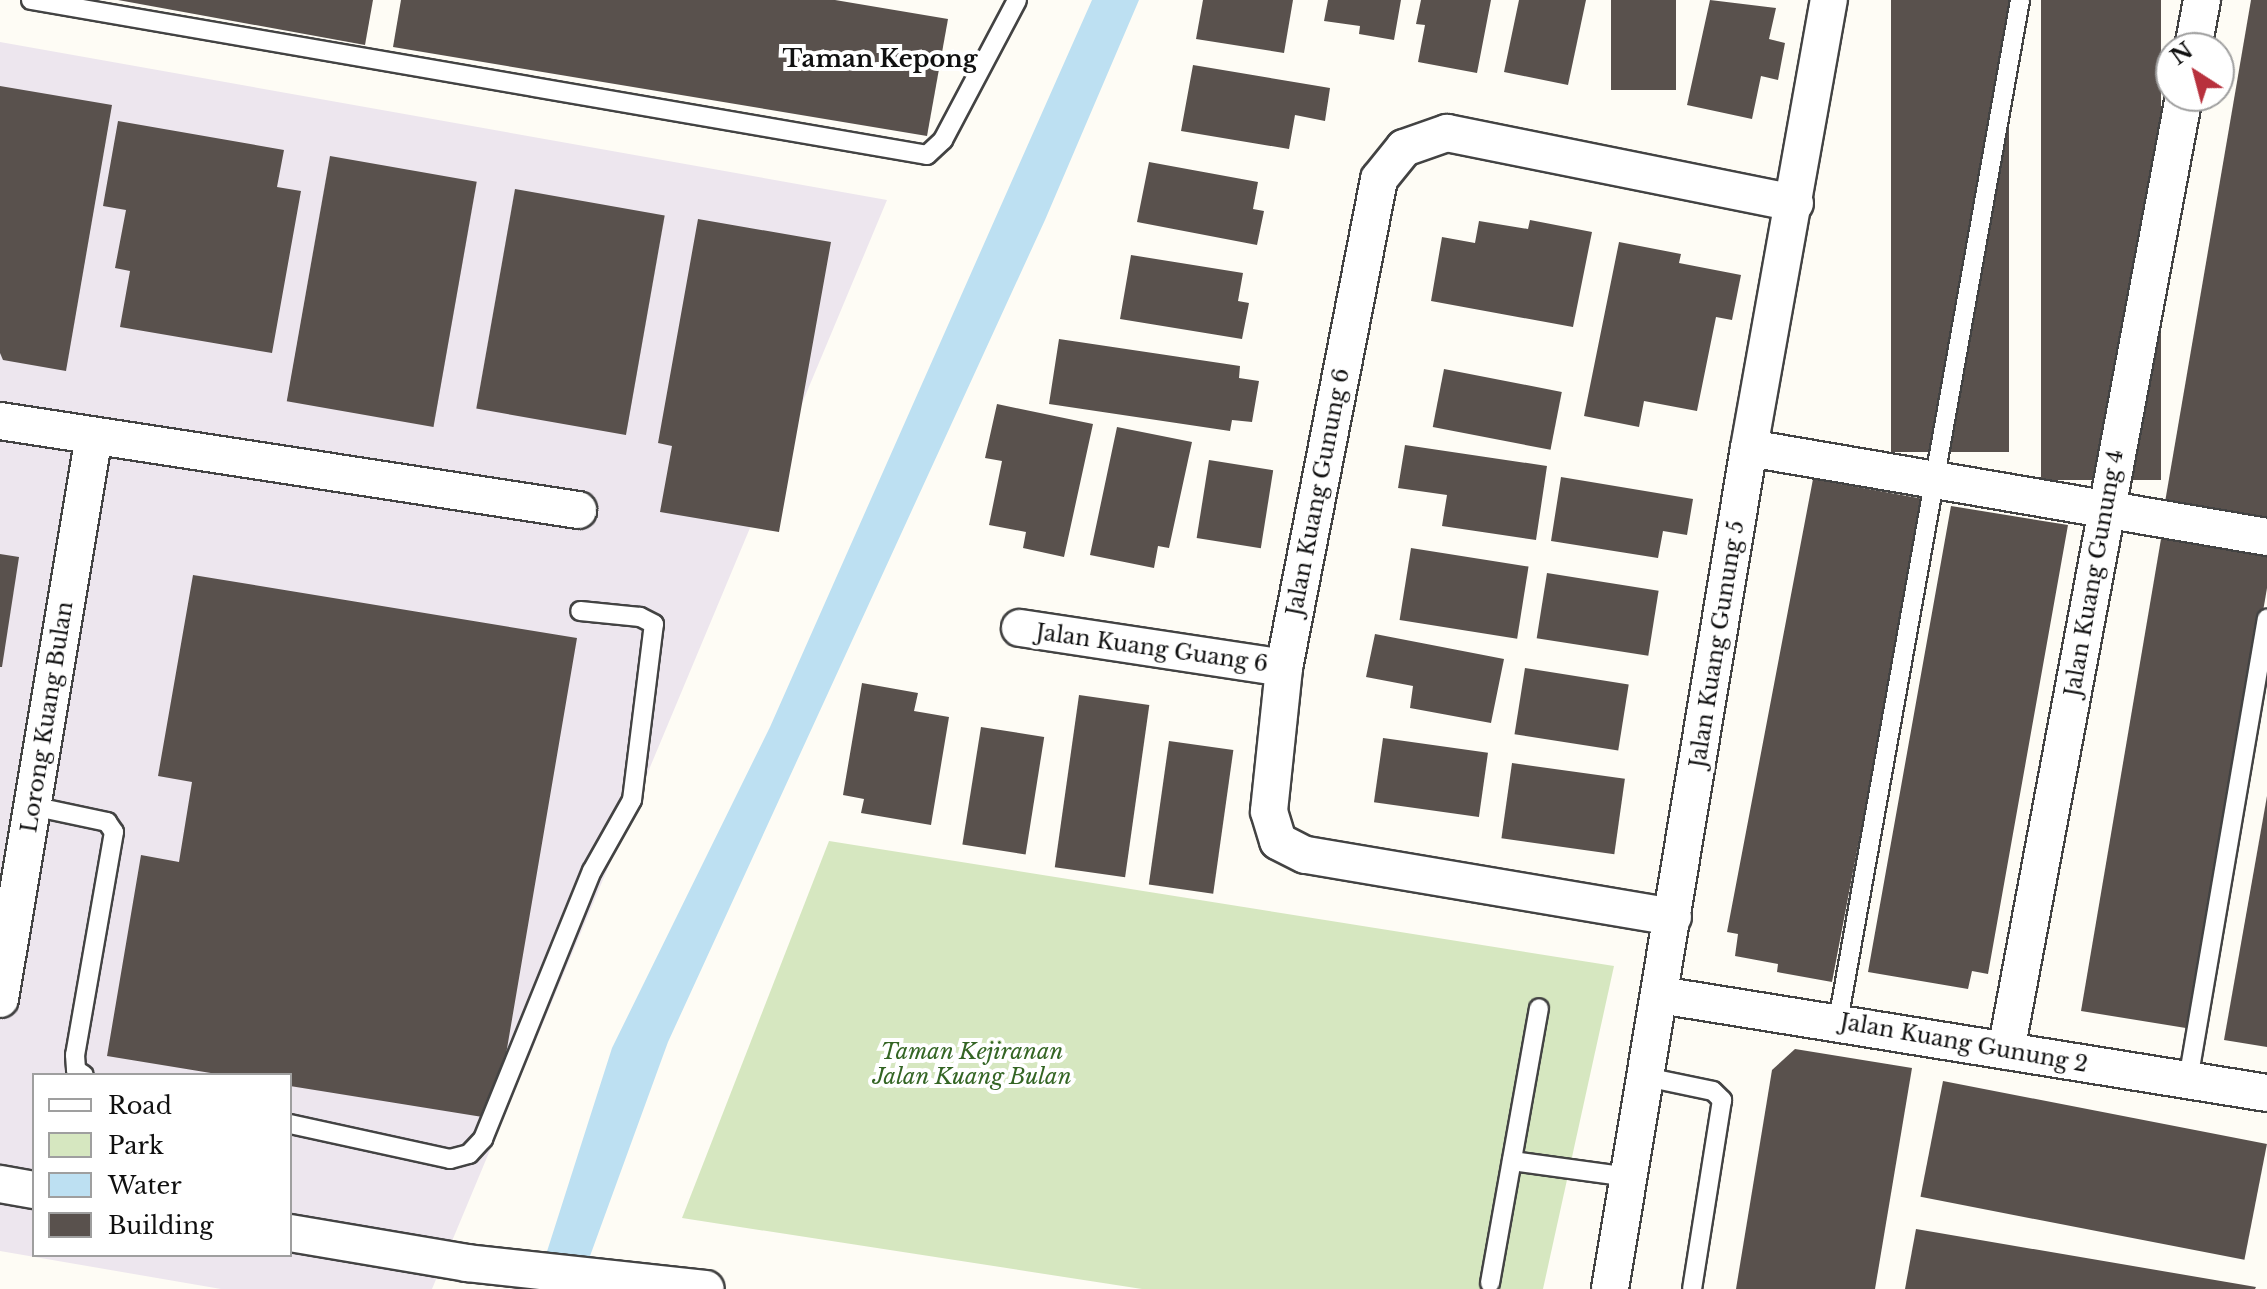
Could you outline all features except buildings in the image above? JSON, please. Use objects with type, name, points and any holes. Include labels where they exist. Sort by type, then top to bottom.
[{"type":"street","name":"Jalan Kuang Gunung 5","points":[[1610,1289],[1749,448],[1829,0]]},
{"type":"street","points":[[2196,32],[2202,0]]},
{"type":"street","name":"Jalan Kuang Gunung 4","points":[[2006,1051],[2181,112]]},
{"type":"street","name":"Jalan Kuang Gunung 6","points":[[1673,917],[1305,855],[1278,841],[1269,811],[1284,668],[1379,179],[1404,148],[1447,133],[1795,203]]},
{"type":"street","points":[[0,421],[578,510]]},
{"type":"street","name":"Lorong Kuang Bulan","points":[[0,999],[94,436]]},
{"type":"street","points":[[1749,448],[2267,537]]},
{"type":"street","name":"Jalan Kuang Guang 6","points":[[1020,628],[1284,668]]},
{"type":"street","name":"Jalan Kuang Gunung 2","points":[[1660,995],[1838,1021],[2267,1093]]},
{"type":"street","points":[[0,1184],[32,1190]]},
{"type":"street","points":[[292,1233],[595,1282],[706,1289]]},
{"type":"lane","points":[[31,0],[927,155],[943,140],[1017,0]]},
{"type":"lane","points":[[1838,1021],[2020,0]]},
{"type":"lane","points":[[292,1124],[450,1159],[469,1154],[483,1139],[592,871],[632,800],[654,624],[640,617],[580,611]]},
{"type":"lane","points":[[2188,1080],[2267,619]]},
{"type":"lane","points":[[32,806],[107,822],[114,832],[75,1055],[76,1070],[81,1073]]},
{"type":"lane","points":[[1490,1283],[1539,1008]]},
{"type":"lane","points":[[1646,1077],[1713,1091],[1722,1100],[1692,1289]]},
{"type":"lane","points":[[1512,1161],[1629,1177]]},
{"type":"shaded area","points":[[0,42],[887,200],[432,1289],[221,1289],[35,1257],[292,1257],[292,1073],[32,1073],[32,1257],[0,1251]]},
{"type":"green space","name":"Taman Kejiranan Jalan Kuang Bulan","points":[[829,841],[1614,966],[1543,1289],[1142,1289],[682,1218]]},
{"type":"water","points":[[1092,0],[1139,0],[1045,220],[668,1042],[578,1289],[535,1289],[612,1048],[770,727]]},
{"type":"district","name":"Taman Kepong","points":[[880,59]]}]
